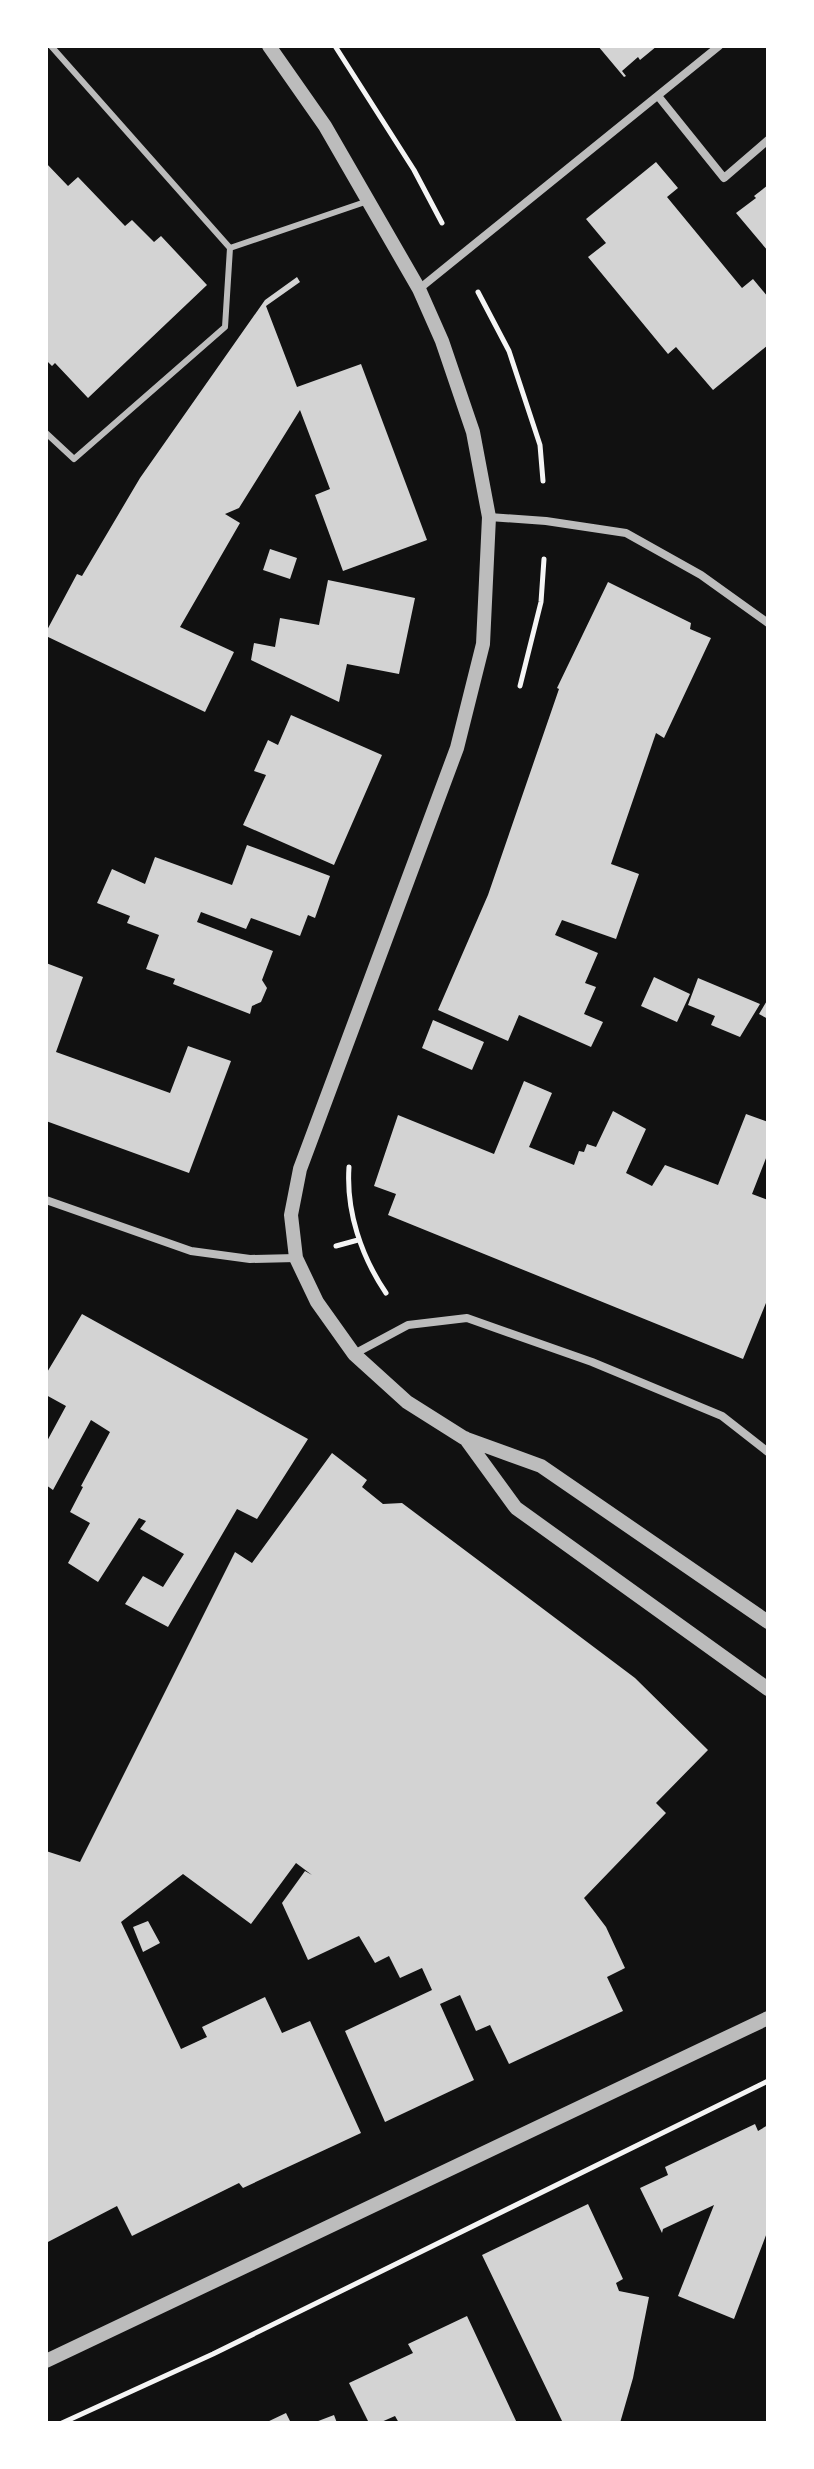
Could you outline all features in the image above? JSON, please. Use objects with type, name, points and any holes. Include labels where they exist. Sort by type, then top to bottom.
[{"type":"street","points":[[269,46],[325,126],[419,289],[442,341],[473,432],[489,517],[483,644],[457,748],[300,1169],[291,1215],[296,1258],[317,1302],[354,1354],[407,1402],[464,1438],[541,1466],[768,1622]]},
{"type":"street","points":[[419,289],[719,46]]},
{"type":"street","points":[[658,96],[724,178],[768,140]]},
{"type":"street","points":[[489,517],[546,521],[626,533],[701,575],[768,623]]},
{"type":"street","points":[[46,1200],[191,1251],[250,1259],[296,1258]]},
{"type":"street","points":[[354,1354],[408,1325],[467,1318],[578,1357],[722,1416],[768,1452]]},
{"type":"street","points":[[464,1438],[516,1508],[768,1689]]},
{"type":"street","points":[[46,2361],[768,2018]]},
{"type":"lane","points":[[46,433],[74,459],[225,327],[230,248],[51,46]]},
{"type":"lane","points":[[230,248],[368,201]]},
{"type":"path","points":[[358,1240],[378,1282],[408,1325]]},
{"type":"path","points":[[62,2423],[213,2354],[768,2081]]},
{"type":"building","points":[[598,46],[657,46],[622,71],[624,77]]},
{"type":"building","points":[[656,162],[678,188],[667,197],[742,288],[753,279],[768,297],[768,345],[713,390],[676,347],[668,354],[588,257],[606,243],[586,219]]},
{"type":"building","points":[[46,163],[68,186],[78,177],[125,226],[132,220],[154,242],[161,236],[207,285],[88,398],[55,363],[52,366],[46,360]]},
{"type":"building","points":[[768,185],[768,251],[736,213]]},
{"type":"building","points":[[297,277],[300,282],[266,306],[297,387],[361,364],[427,540],[343,571],[315,495],[330,489],[300,410],[239,508],[225,514],[240,523],[180,627],[234,652],[205,712],[46,636],[46,632],[77,574],[82,576],[140,478],[265,300]]},
{"type":"building","points":[[270,549],[297,558],[290,579],[263,570]]},
{"type":"building","points":[[328,580],[415,598],[399,674],[347,664],[339,702],[251,660],[254,643],[275,647],[280,618],[319,625]]},
{"type":"building","points":[[608,582],[691,623],[690,629],[711,638],[664,738],[656,733],[611,864],[639,874],[616,939],[562,920],[555,935],[598,953],[585,983],[596,987],[584,1014],[603,1022],[591,1047],[519,1015],[508,1041],[438,1010],[488,895],[557,688]]},
{"type":"building","points":[[291,715],[382,755],[334,865],[243,825],[266,775],[254,771],[268,740],[278,745]]},
{"type":"building","points":[[247,845],[330,876],[315,918],[308,915],[300,936],[251,918],[246,929],[201,912],[197,922],[273,951],[262,980],[267,988],[261,1002],[252,1006],[250,1014],[173,984],[175,979],[146,969],[159,935],[127,923],[130,916],[97,903],[112,869],[145,884],[155,857],[232,885]]},
{"type":"building","points":[[46,963],[83,977],[56,1052],[170,1093],[188,1046],[231,1061],[189,1173],[46,1121]]},
{"type":"building","points":[[654,977],[690,994],[677,1022],[641,1006]]},
{"type":"building","points":[[698,978],[760,1004],[740,1037],[711,1025],[715,1016],[688,1005]]},
{"type":"building","points":[[768,999],[768,1019],[759,1014]]},
{"type":"building","points":[[433,1020],[484,1042],[472,1070],[422,1048]]},
{"type":"building","points":[[524,1081],[552,1093],[529,1147],[574,1165],[579,1151],[584,1152],[587,1144],[596,1147],[613,1111],[646,1129],[626,1173],[652,1186],[665,1165],[718,1185],[746,1114],[768,1122],[768,1153],[752,1194],[768,1200],[768,1298],[743,1359],[388,1215],[396,1194],[374,1186],[398,1115],[494,1154]]},
{"type":"building","points":[[82,1314],[308,1439],[257,1519],[237,1509],[168,1627],[125,1604],[143,1576],[163,1587],[184,1554],[140,1529],[146,1521],[139,1518],[98,1582],[68,1563],[90,1523],[70,1512],[110,1432],[91,1420],[53,1490],[46,1485],[46,1443],[66,1406],[46,1395],[46,1374]]},
{"type":"building","points":[[332,1453],[367,1480],[362,1487],[383,1504],[402,1503],[635,1678],[708,1750],[656,1803],[666,1813],[584,1898],[606,1927],[625,1968],[607,1977],[623,2011],[509,2064],[490,2025],[476,2031],[460,1995],[440,2004],[474,2080],[385,2122],[345,2031],[432,1990],[422,1968],[400,1978],[389,1956],[375,1963],[359,1936],[308,1960],[282,1903],[305,1871],[312,1875],[296,1863],[251,1924],[183,1874],[121,1922],[181,2049],[207,2037],[202,2027],[265,1997],[282,2033],[310,2021],[361,2133],[243,2188],[239,2183],[132,2236],[117,2206],[46,2243],[46,1851],[80,1862],[235,1552],[252,1563]]},
{"type":"building","points":[[148,1921],[160,1943],[143,1952],[133,1927]]},
{"type":"building","points":[[755,2124],[758,2131],[768,2125],[768,2230],[734,2319],[678,2296],[714,2205],[663,2229],[662,2233],[640,2188],[668,2175],[665,2167]]},
{"type":"building","points":[[588,2204],[623,2279],[616,2283],[619,2291],[649,2297],[633,2378],[620,2423],[563,2423],[482,2255]]},
{"type":"building","points":[[467,2316],[517,2423],[399,2423],[395,2416],[379,2423],[369,2423],[349,2383],[413,2353],[408,2344]]},
{"type":"building","points":[[286,2413],[291,2423],[265,2423]]},
{"type":"building","points":[[334,2415],[337,2423],[313,2423]]}]
